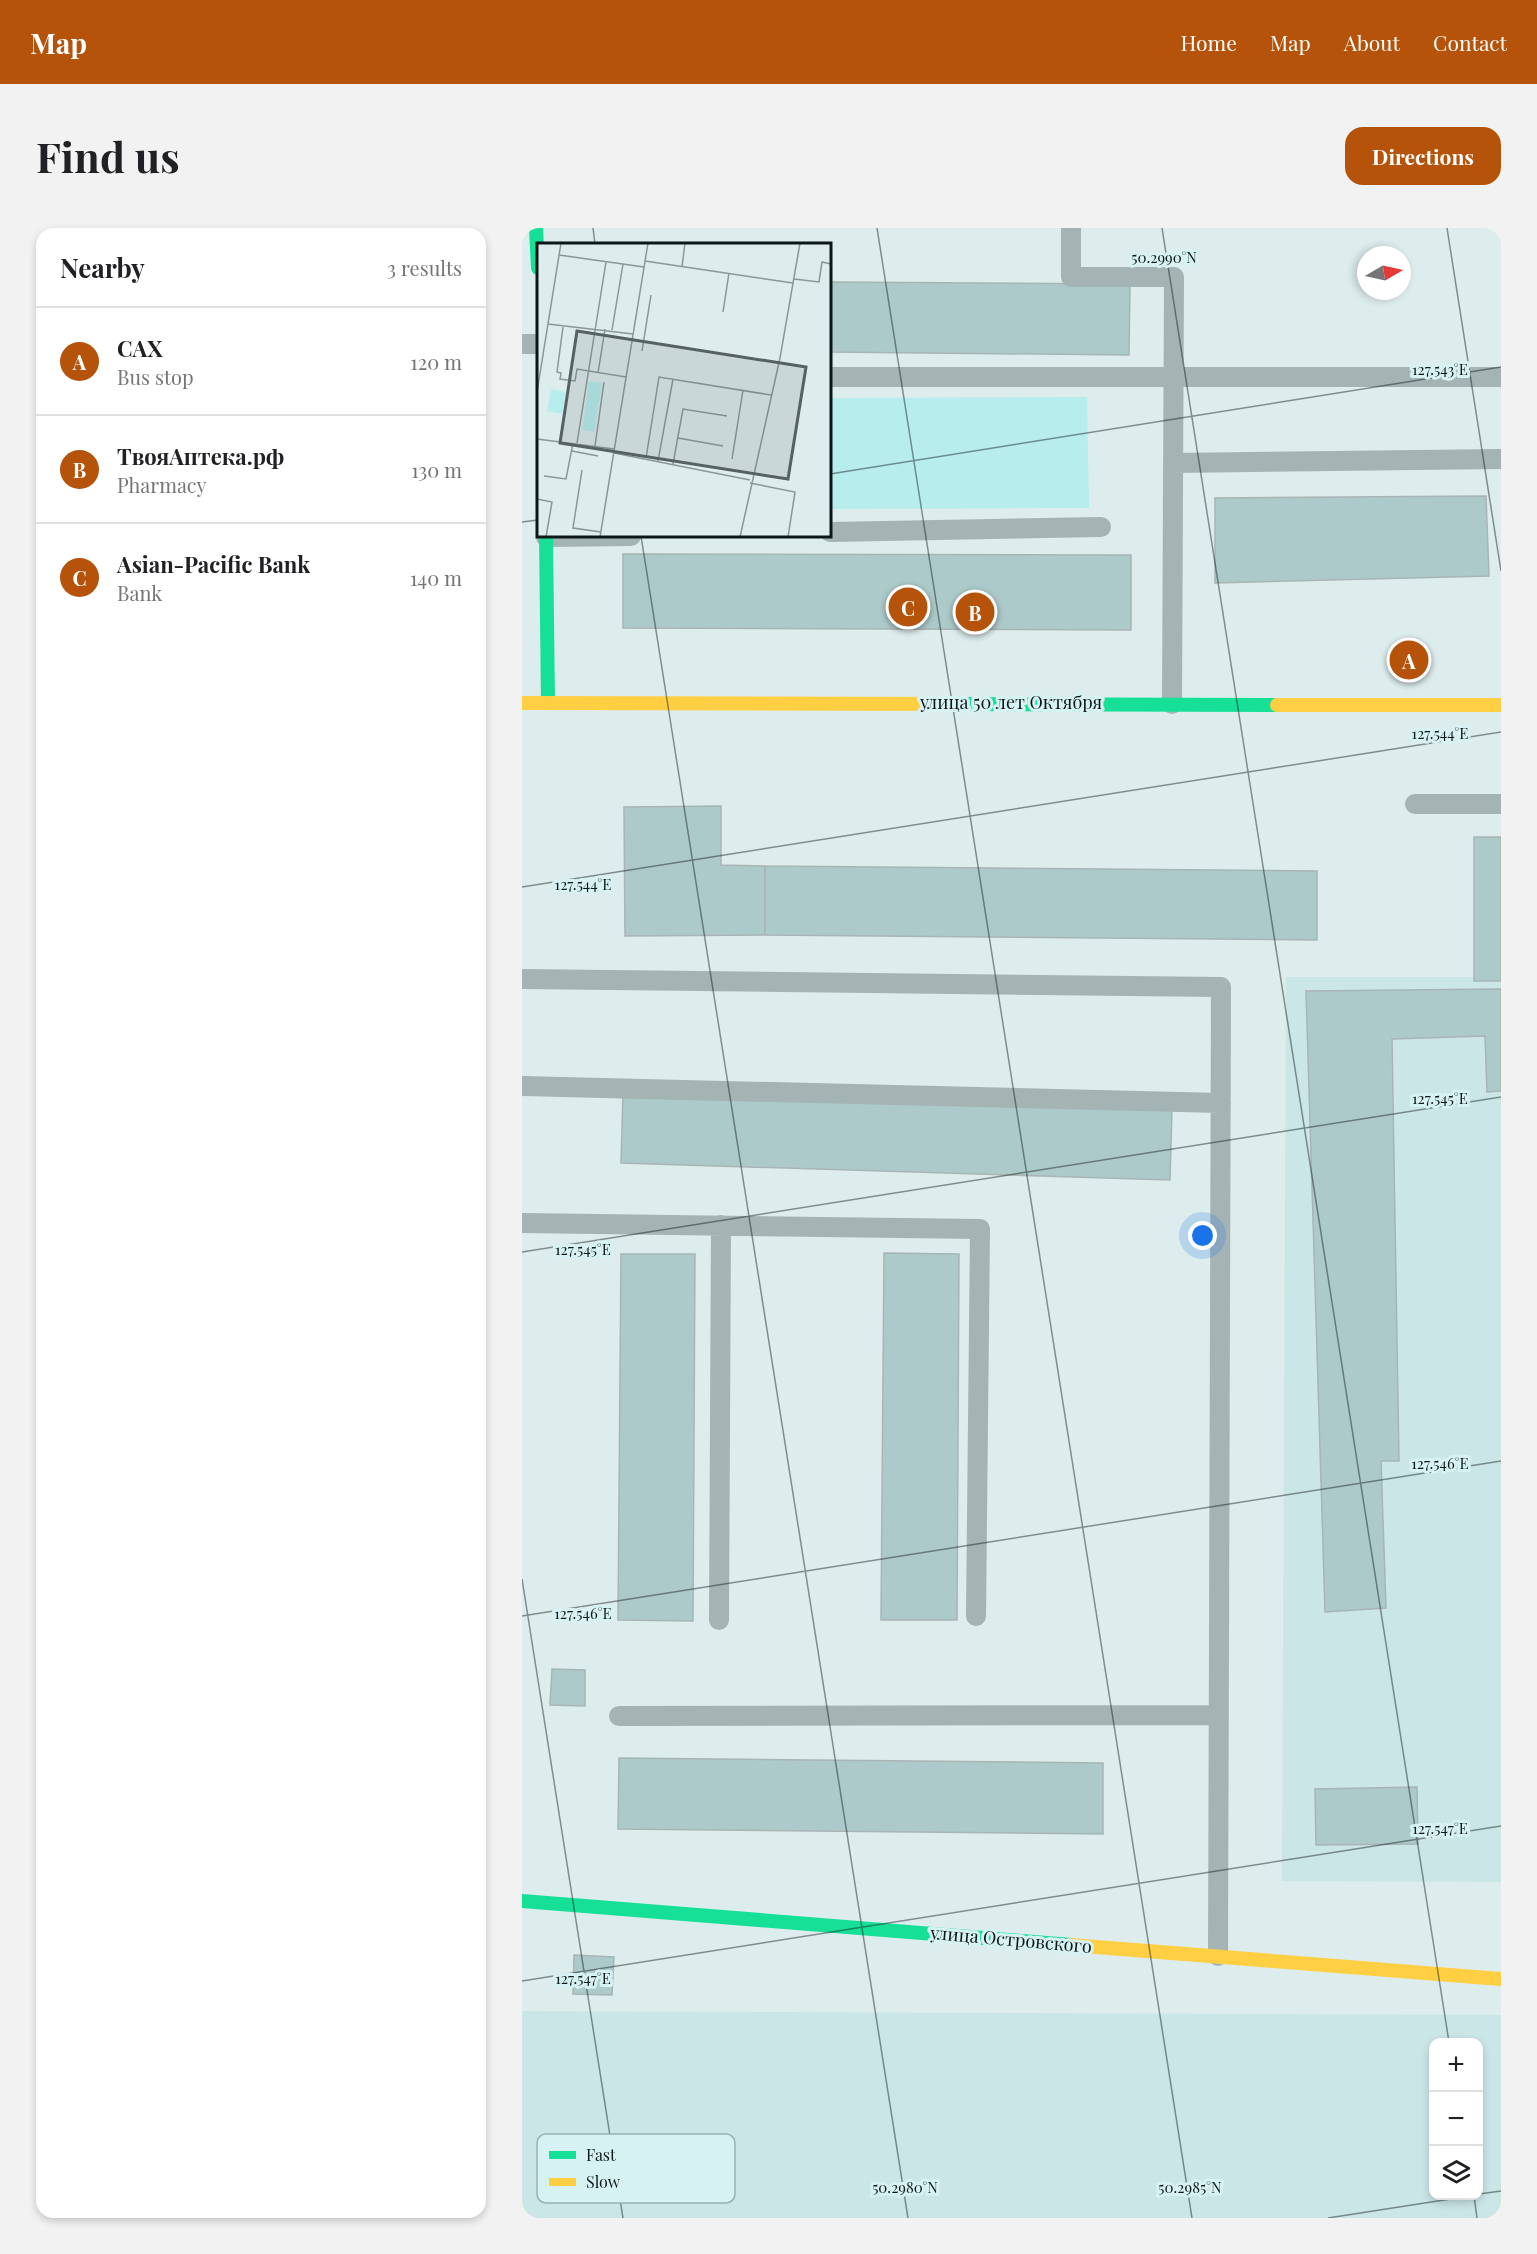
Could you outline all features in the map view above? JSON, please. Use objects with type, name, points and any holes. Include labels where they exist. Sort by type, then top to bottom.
[{"type":"main road","points":[[536,228],[537,248]]},
{"type":"main road","points":[[546,537],[548,702]]},
{"type":"main road","name":"улица 50 лет Октября","points":[[522,702],[1501,705]]},
{"type":"main road","name":"улица Островского","points":[[522,1901],[1501,1979]]},
{"type":"lane","points":[[1071,228],[1071,277],[1174,277],[1172,704]]},
{"type":"lane","points":[[831,377],[1501,378]]},
{"type":"lane","points":[[1173,463],[1501,459]]},
{"type":"lane","points":[[831,532],[1101,527]]},
{"type":"lane","points":[[1415,804],[1501,804]]},
{"type":"lane","points":[[522,980],[1221,987],[1218,1956]]},
{"type":"lane","points":[[522,1086],[1221,1103]]},
{"type":"lane","points":[[522,1223],[980,1229],[976,1616]]},
{"type":"lane","points":[[719,1620],[721,1225]]},
{"type":"lane","points":[[619,1716],[1219,1715]]},
{"type":"shaded area","points":[[1087,397],[1089,508],[831,509],[831,398]]},
{"type":"shaded area","points":[[1286,977],[1501,977],[1501,1882],[1282,1881]]},
{"type":"shaded area","points":[[522,2011],[1501,2015],[1501,2218],[522,2218]]},
{"type":"building","points":[[831,282],[1130,284],[1129,355],[831,352]]},
{"type":"building","points":[[1486,496],[1489,576],[1215,583],[1215,498]]},
{"type":"building","points":[[623,554],[1131,555],[1131,630],[623,628]]},
{"type":"building","points":[[721,806],[721,865],[765,866],[765,935],[625,936],[624,807]]},
{"type":"building","points":[[1474,837],[1501,837],[1501,981],[1474,981]]},
{"type":"building","points":[[765,866],[1317,871],[1317,940],[765,935]]},
{"type":"building","points":[[1501,989],[1501,1091],[1487,1092],[1485,1036],[1392,1039],[1399,1461],[1381,1461],[1386,1608],[1325,1612],[1306,991]]},
{"type":"building","points":[[623,1093],[1172,1110],[1170,1180],[621,1163]]},
{"type":"building","points":[[884,1253],[959,1254],[957,1620],[881,1620]]},
{"type":"building","points":[[621,1254],[695,1254],[693,1621],[618,1620]]},
{"type":"building","points":[[552,1669],[585,1670],[585,1706],[550,1705]]},
{"type":"building","points":[[619,1758],[1103,1763],[1103,1834],[618,1829]]},
{"type":"building","points":[[1417,1787],[1418,1844],[1316,1845],[1315,1789]]},
{"type":"building","points":[[574,1955],[614,1957],[612,1995],[573,1994]]},
{"type":"traffic: fast","points":[[536,228],[537,248]]},
{"type":"traffic: fast","points":[[546,537],[548,702]]},
{"type":"traffic: fast","points":[[960,704],[1277,705]]},
{"type":"traffic: fast","points":[[522,1901],[1071,1945]]},
{"type":"traffic: slow","points":[[522,703],[960,704]]},
{"type":"traffic: slow","points":[[1277,705],[1501,705]]},
{"type":"traffic: slow","points":[[1071,1945],[1501,1979]]},
{"type":"place","name":"Asian-Pacific Bank","points":[[908,607]]},
{"type":"place","name":"ТвояАптека.рф","points":[[975,612]]},
{"type":"place","name":"САХ","points":[[1409,660]]}]
